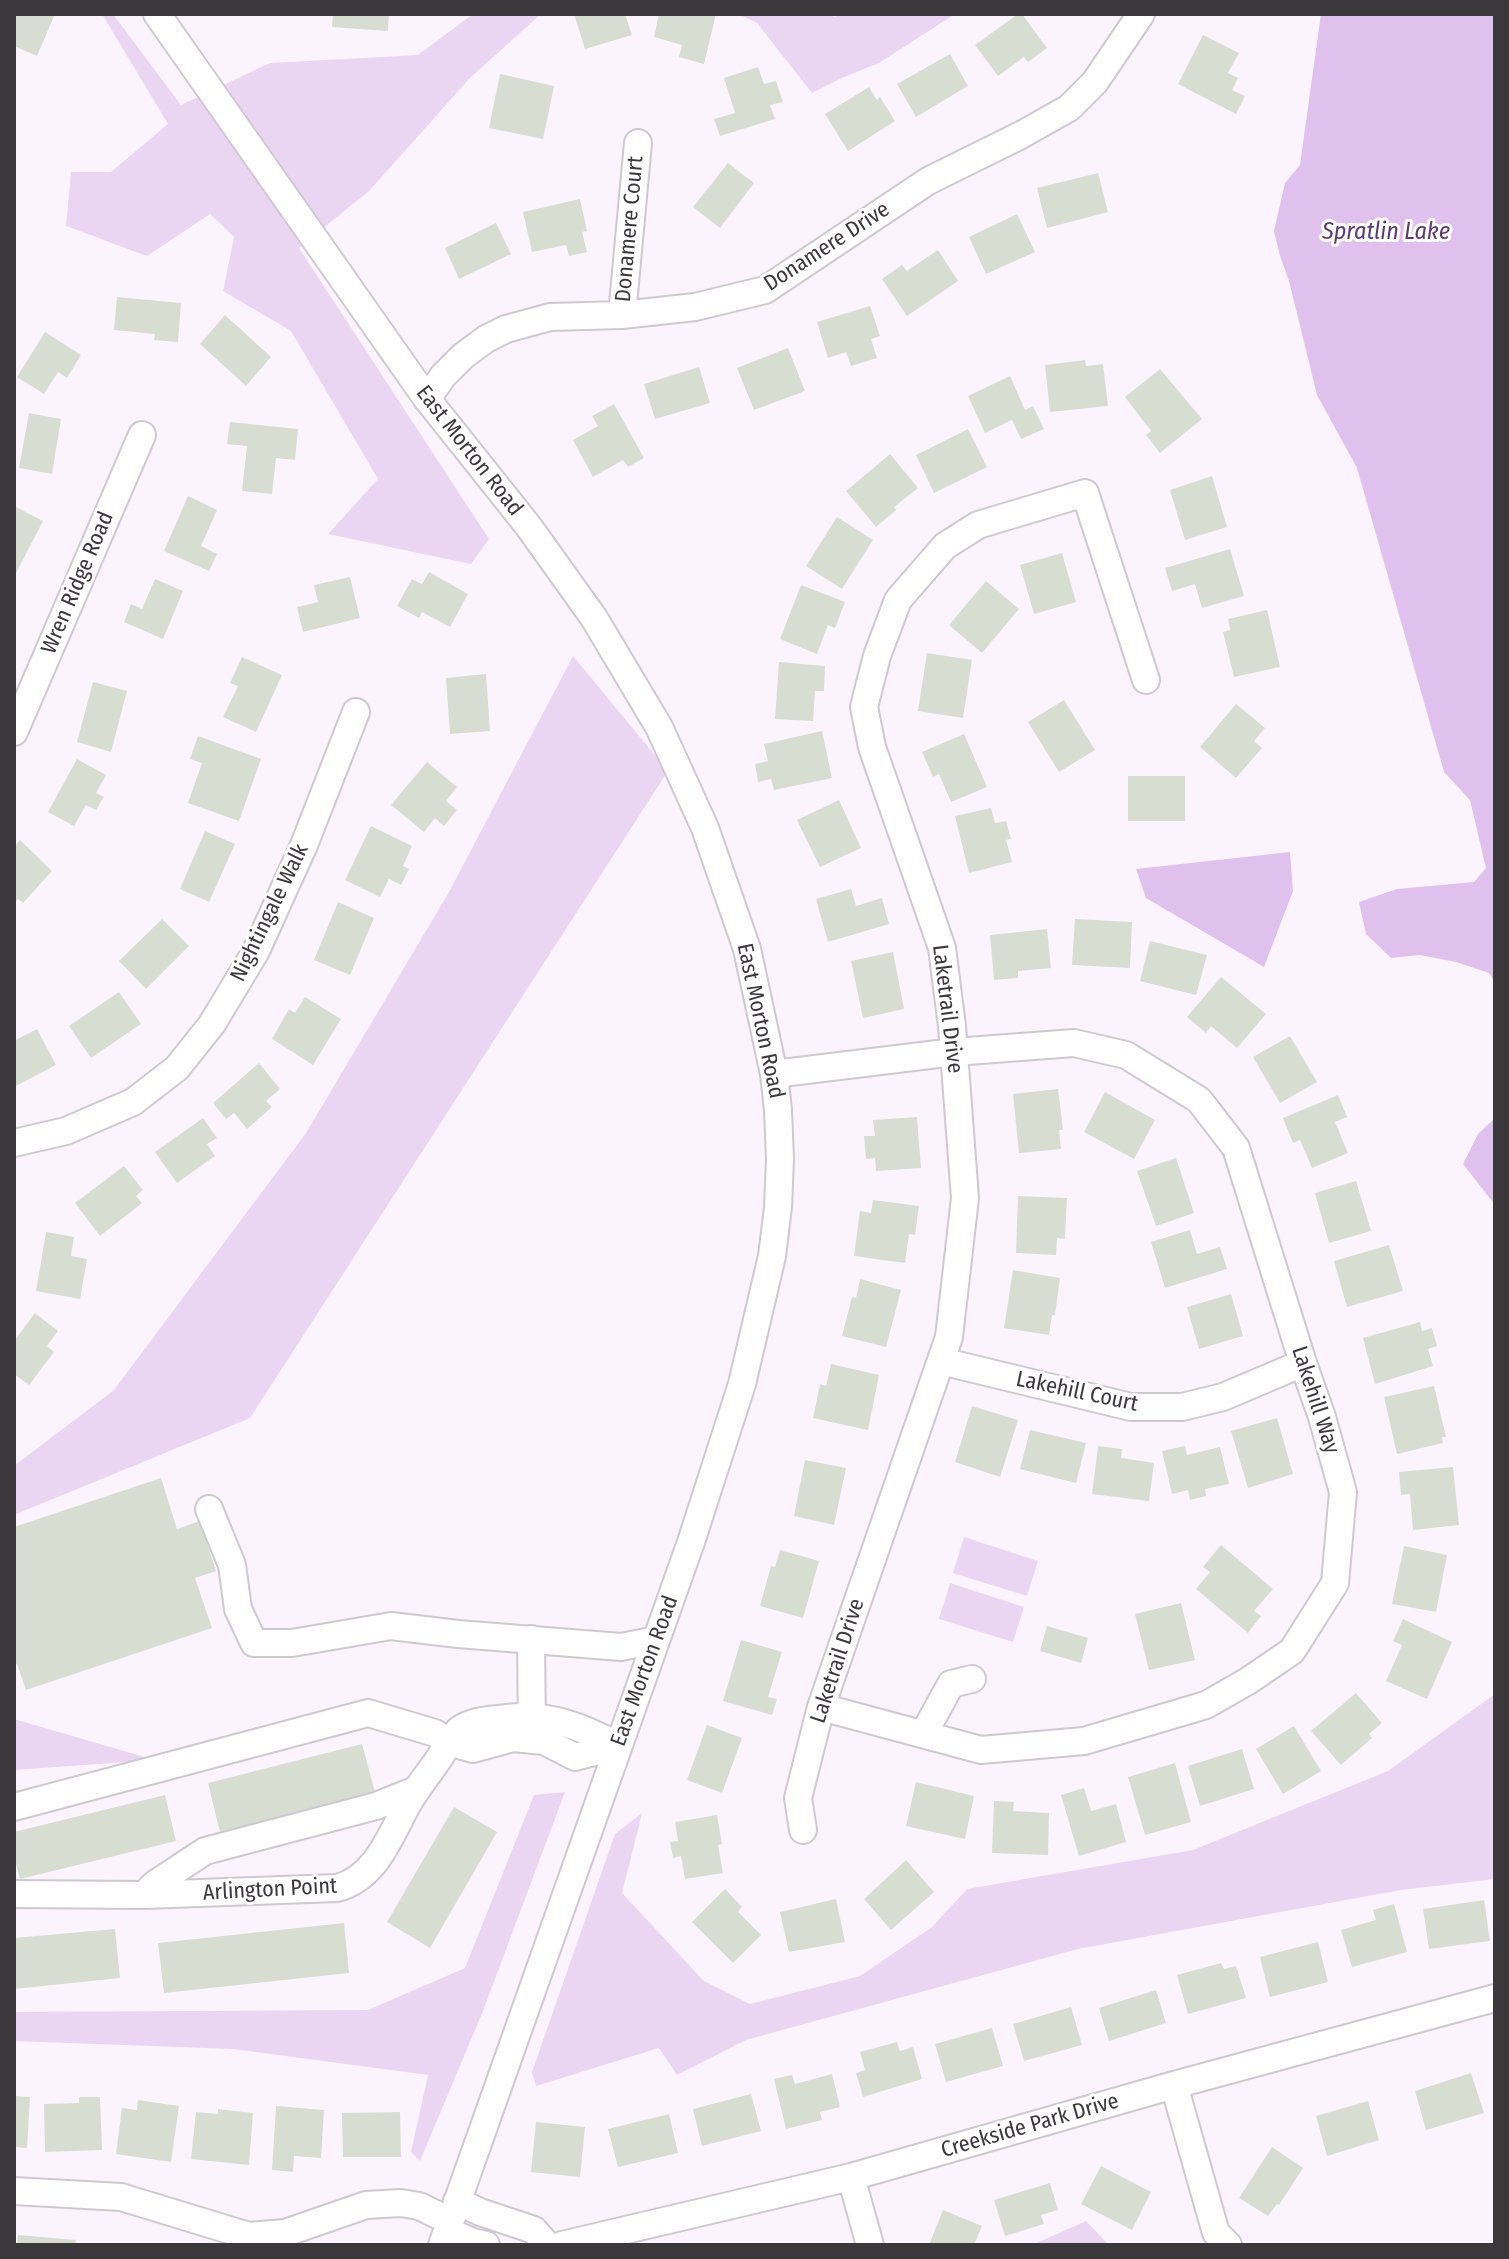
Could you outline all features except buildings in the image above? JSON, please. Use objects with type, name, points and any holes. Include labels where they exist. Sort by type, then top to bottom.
[{"type":"street","name":"East Morton Road","points":[[157,14],[427,399],[529,527],[594,618],[659,727],[705,828],[747,949],[774,1074],[780,1159],[778,1207],[772,1256],[742,1384],[691,1542],[449,2225]]},
{"type":"street","name":"Donamere Drive","points":[[427,399],[443,376],[463,356],[506,329],[550,317],[622,315],[695,307],[765,290],[928,181],[1069,108],[1095,82],[1141,14]]},
{"type":"street","name":"Donamere Court","points":[[622,315],[638,143]]},
{"type":"street","name":"Wren Ridge Road","points":[[14,732],[142,435]]},
{"type":"street","name":"Laketrail Drive","points":[[803,1830],[798,1798],[821,1707],[949,1337],[965,1198],[954,1052],[942,948],[872,747],[864,707],[877,656],[898,600],[945,546],[978,525],[1085,493],[1146,680]]},
{"type":"street","name":"Nightingale Walk","points":[[14,1143],[66,1131],[133,1102],[177,1068],[212,1024],[256,951],[304,845],[356,712]]},
{"type":"street","name":"Lakehill Way","points":[[774,1074],[954,1052],[1074,1043],[1126,1055],[1199,1100],[1236,1148],[1343,1492],[1335,1583],[1292,1651],[1206,1705],[1084,1741],[981,1750],[821,1707]]},
{"type":"street","name":"Lakehill Court","points":[[941,1361],[1131,1407],[1182,1407],[1223,1397],[1303,1363]]},
{"type":"street","points":[[209,1509],[232,1565],[238,1609],[254,1643],[292,1643],[391,1626],[621,1647],[656,1640]]},
{"type":"street","points":[[531,1639],[532,1729]]},
{"type":"street","points":[[924,1733],[951,1684],[972,1679]]},
{"type":"street","points":[[14,1807],[368,1713],[435,1733],[449,1742]]},
{"type":"street","name":"Arlington Point","points":[[14,1894],[144,1895],[347,1886],[361,1879],[369,1870],[396,1830],[416,1790],[459,1730],[473,1723],[521,1716],[532,1729],[553,1720],[587,1729],[618,1746]]},
{"type":"street","points":[[144,1895],[155,1884],[205,1851],[376,1806],[416,1790]]},
{"type":"street","name":"Creekside Park Drive","points":[[562,2245],[851,2177],[1495,1998]]},
{"type":"street","points":[[1174,2085],[1216,2233],[1228,2245]]},
{"type":"street","points":[[851,2177],[870,2245]]},
{"type":"street","points":[[14,2191],[121,2197],[247,2241],[285,2233],[366,2205],[401,2203],[419,2206],[473,2242],[486,2245]]},
{"type":"street","points":[[449,2225],[480,2212],[534,2230],[547,2245]]},
{"type":"shaded area","points":[[102,14],[113,14],[181,105],[270,63],[418,55],[473,14],[541,14],[470,78],[370,190],[299,248],[489,539],[471,564],[328,534],[378,479],[291,331],[223,291],[234,237],[210,214],[147,256],[66,226],[71,172],[111,172],[168,124]]},
{"type":"shaded area","points":[[738,14],[829,14],[834,17],[843,14],[955,14],[879,63],[812,93],[757,23]]},
{"type":"shaded area","points":[[573,656],[668,771],[250,1418],[14,1515],[14,1466],[114,1390],[306,1133],[449,892]]},
{"type":"shaded area","points":[[964,1537],[1038,1561],[1027,1596],[953,1573]]},
{"type":"shaded area","points":[[950,1583],[1024,1607],[1013,1642],[939,1619]]},
{"type":"shaded area","points":[[1495,1694],[1495,1879],[1401,1890],[1078,1949],[746,2040],[677,2075],[659,2048],[536,2086],[532,2072],[615,1834],[642,1813],[622,1893],[704,1981],[750,2004],[860,1976],[932,1927],[967,1889],[1193,1850],[1388,1771]]},
{"type":"shaded area","points":[[14,1719],[155,1760],[14,1770]]},
{"type":"shaded area","points":[[565,1792],[483,2011],[420,2161],[411,2152],[428,2075],[233,2049],[14,2041],[14,2012],[368,2010],[465,1968],[534,1795]]},
{"type":"shaded area","points":[[1086,2221],[1109,2245],[1032,2245]]},
{"type":"water","name":"Spratlin Lake","points":[[1321,14],[1495,14],[1495,983],[1489,973],[1456,962],[1420,955],[1391,958],[1366,934],[1359,902],[1397,889],[1474,882],[1486,868],[1470,800],[1444,772],[1357,468],[1317,395],[1274,231],[1285,183],[1300,165]]},
{"type":"water","points":[[1290,852],[1293,891],[1264,967],[1146,898],[1136,869]]},
{"type":"water","points":[[1495,1118],[1495,1205],[1463,1164],[1478,1134]]}]
